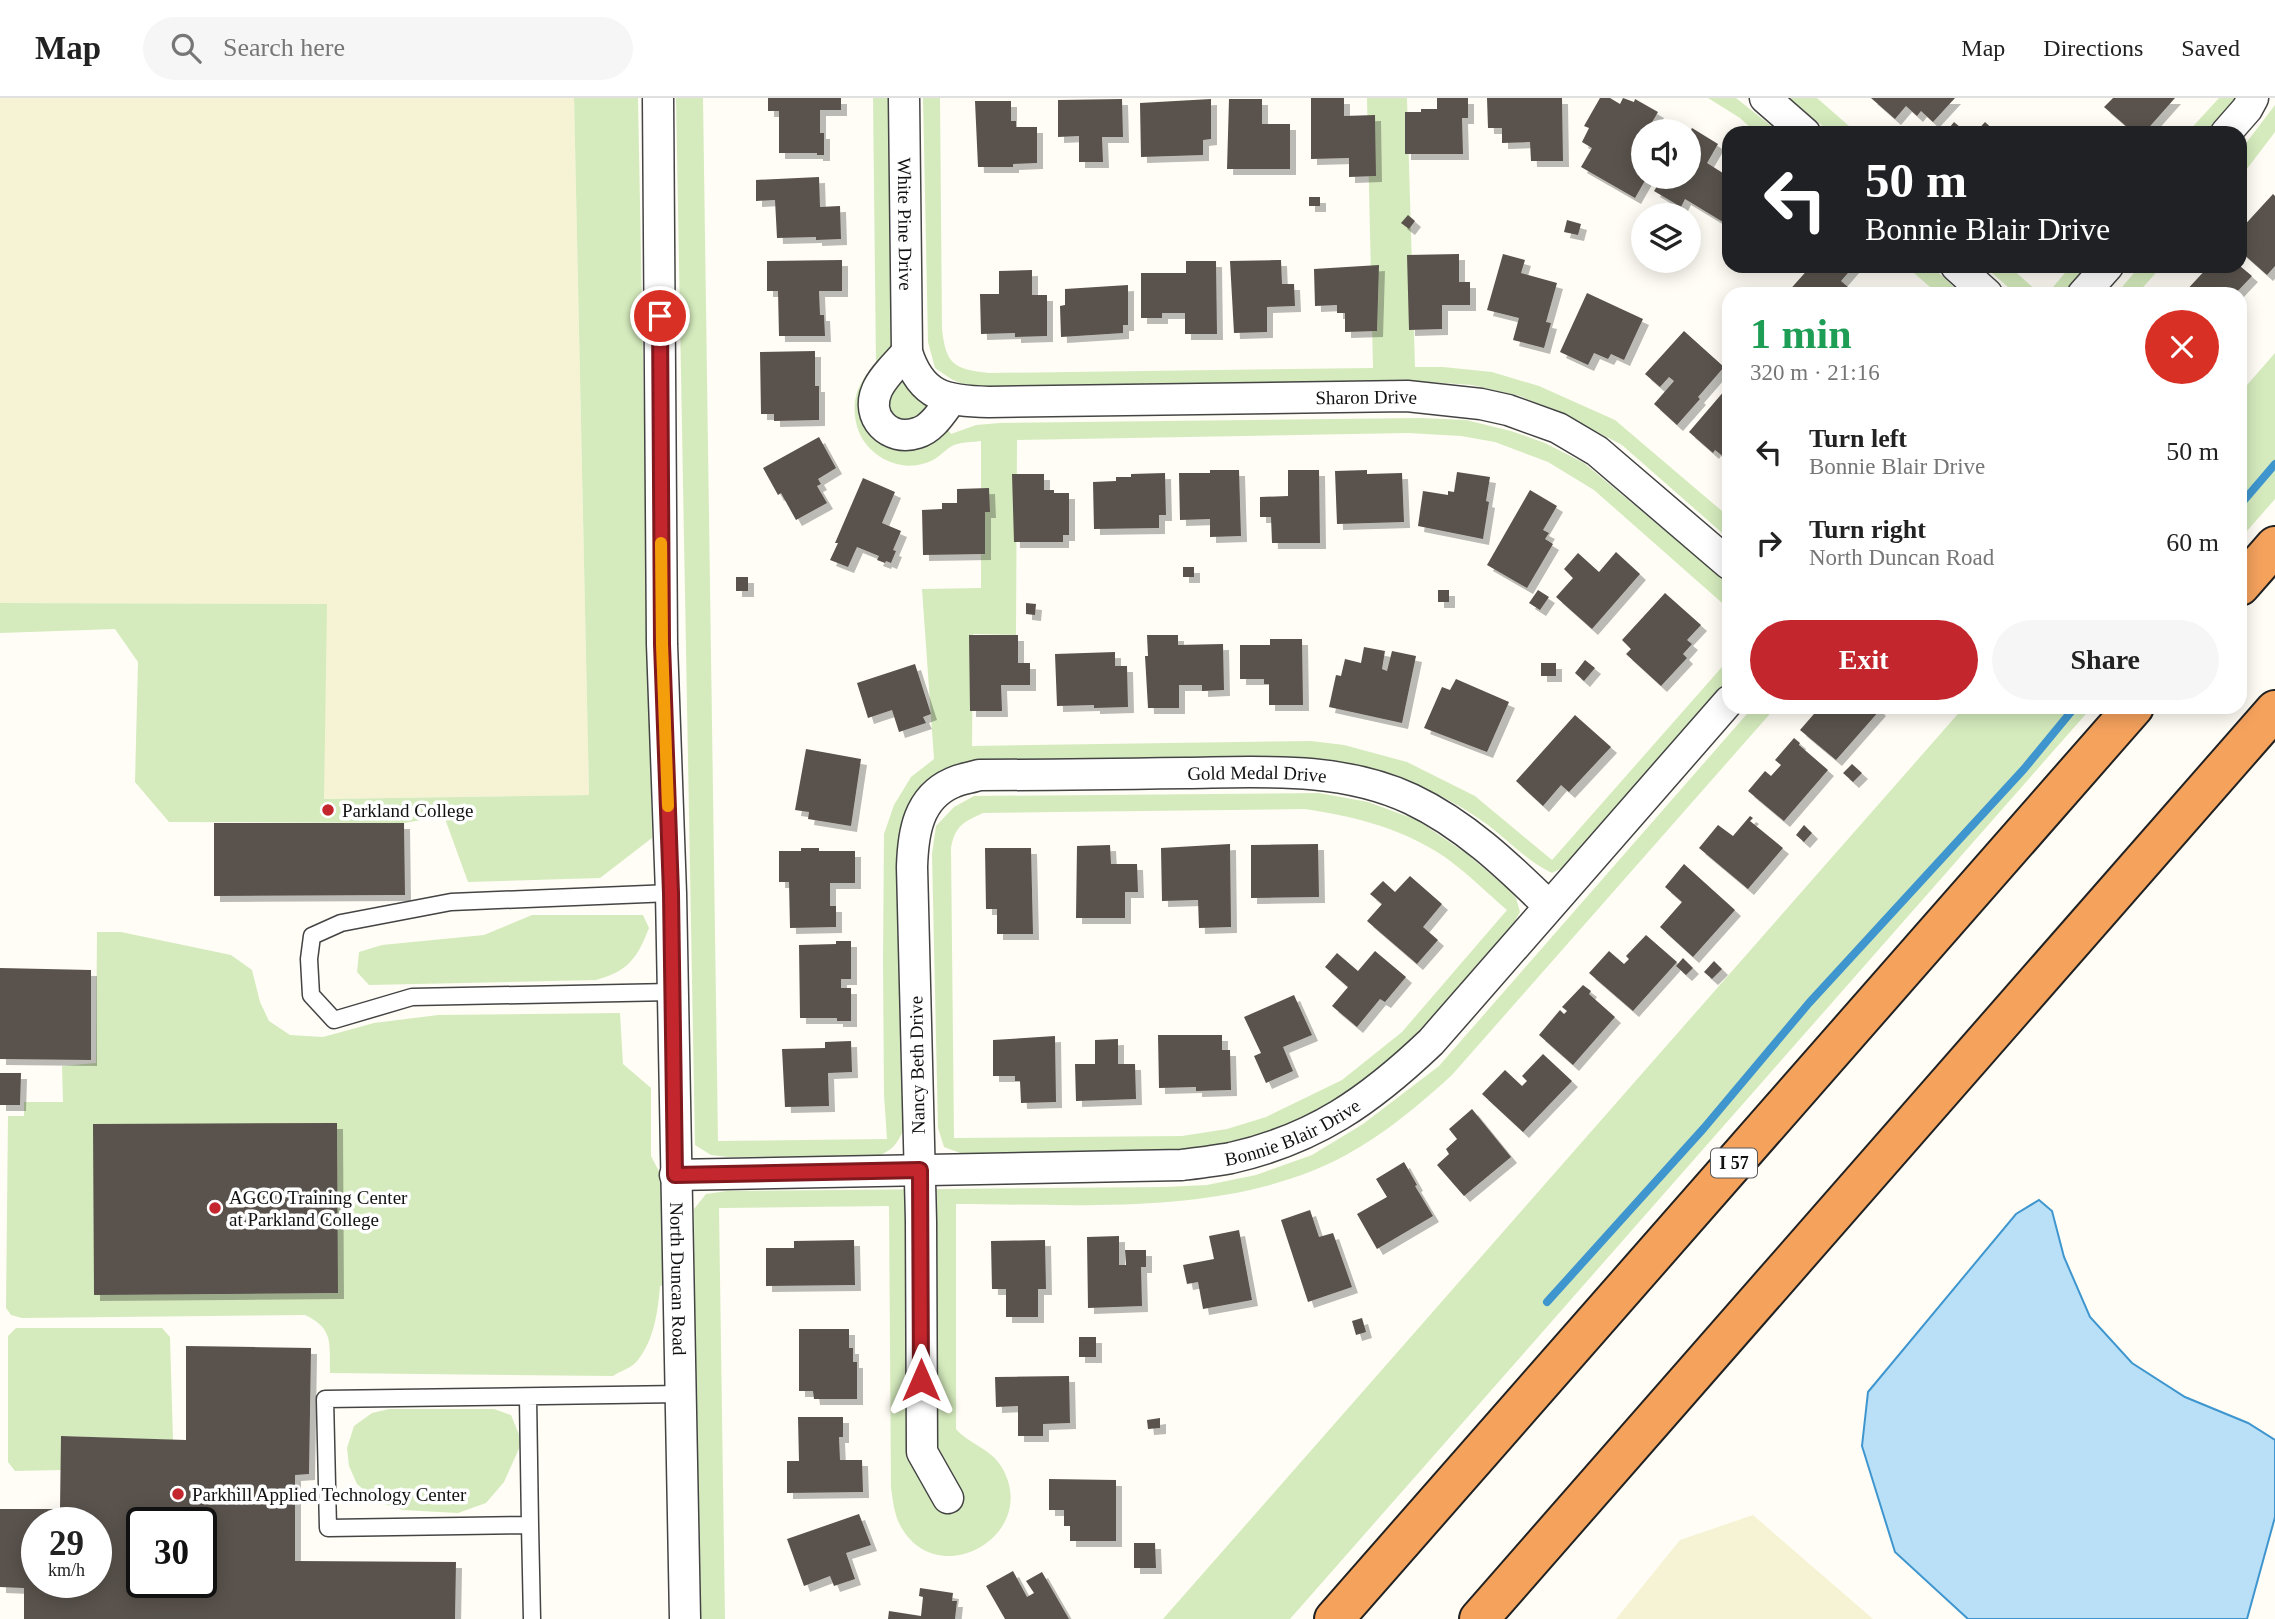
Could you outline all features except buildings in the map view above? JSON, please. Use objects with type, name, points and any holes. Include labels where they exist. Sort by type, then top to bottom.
[{"type":"highway","points":[[2247,578],[2275,546]]},
{"type":"highway","points":[[1479,1619],[2275,710]]},
{"type":"highway","name":"I 57","points":[[1334,1619],[2128,714]]},
{"type":"street","name":"North Duncan Road","points":[[658,98],[662,644],[671,893],[685,1619]]},
{"type":"street","name":"White Pine Drive","points":[[904,98],[907,352],[921,382]]},
{"type":"street","points":[[1765,98],[1797,126]]},
{"type":"street","points":[[2232,126],[2253,98]]},
{"type":"street","points":[[1964,273],[1979,287]]},
{"type":"street","points":[[2089,287],[2102,273]]},
{"type":"street","points":[[907,352],[877,389],[874,403],[878,423],[886,430],[903,435],[918,433],[932,424],[951,400]]},
{"type":"street","name":"Sharon Drive","points":[[921,382],[937,395],[951,400],[1040,403],[1407,397],[1481,404],[1508,410],[1558,428],[1597,451],[1722,558]]},
{"type":"street","name":"Bonnie Blair Drive","points":[[675,1175],[1182,1165],[1229,1158],[1271,1147],[1320,1127],[1360,1104],[1431,1042],[1722,709]]},
{"type":"street","name":"Gold Medal Drive","points":[[931,797],[951,783],[979,775],[1264,772],[1339,777],[1379,786],[1411,799],[1454,822],[1502,861],[1549,906]]},
{"type":"street","name":"Nancy Beth Drive","points":[[931,797],[919,815],[913,839],[912,867],[920,1170],[922,1452],[948,1499]]},
{"type":"lane","points":[[671,893],[451,902],[341,923],[312,936],[309,959],[312,995],[334,1020],[412,997],[673,992]]},
{"type":"lane","points":[[530,1525],[328,1528],[325,1399],[681,1394]]},
{"type":"lane","points":[[528,1397],[532,1619]]},
{"type":"shaded area","points":[[0,98],[574,98],[589,795],[323,799],[326,604],[0,603]]},
{"type":"shaded area","points":[[1753,1515],[1873,1619],[1616,1619],[1680,1540]]},
{"type":"green space","points":[[574,98],[638,98],[652,838],[600,878],[468,882],[444,816],[404,823],[169,822],[135,782],[138,662],[115,629],[0,633],[0,603],[327,604],[324,799],[589,795]]},
{"type":"green space","points":[[676,98],[703,98],[718,1141],[887,1139],[884,1095],[884,834],[894,805],[911,777],[934,759],[922,589],[981,588],[981,441],[954,445],[928,463],[901,465],[880,457],[872,450],[864,442],[856,422],[858,390],[876,364],[873,98],[891,98],[894,350],[951,434],[976,425],[1000,423],[1420,418],[1466,420],[1545,443],[1584,463],[1722,578],[1722,603],[1594,490],[1548,462],[1495,442],[1461,436],[1408,433],[1017,440],[1016,635],[973,634],[972,746],[1311,741],[1344,745],[1407,762],[1475,796],[1552,860],[1722,667],[1722,692],[1572,863],[1552,873],[1466,810],[1423,787],[1354,766],[1304,758],[1006,762],[914,802],[904,1129],[899,1139],[891,1149],[878,1156],[728,1157],[711,1155],[695,1145]]},
{"type":"green space","points":[[923,98],[940,98],[942,329],[949,358],[960,367],[989,373],[1373,368],[1367,98],[1407,98],[1415,367],[1492,372],[1539,386],[1615,420],[1722,511],[1722,533],[1622,445],[1567,416],[1520,396],[1472,385],[1430,382],[977,390],[951,379],[935,368],[928,342]]},
{"type":"green space","points":[[1708,98],[1736,98],[1771,126],[1749,126]]},
{"type":"green space","points":[[1789,98],[1817,98],[1849,126],[1823,126]]},
{"type":"green space","points":[[2219,98],[2239,98],[2215,126],[2193,126]]},
{"type":"green space","points":[[2275,105],[2275,132],[2247,169],[2247,142]]},
{"type":"green space","points":[[1914,273],[1939,273],[1954,287],[1930,287]]},
{"type":"green space","points":[[1992,273],[2017,273],[2032,287],[2008,287]]},
{"type":"green space","points":[[2065,273],[2088,273],[2076,287],[2053,287]]},
{"type":"green space","points":[[2134,273],[2156,273],[2143,287],[2122,287]]},
{"type":"green space","points":[[2275,353],[2275,499],[2247,531],[2247,385]]},
{"type":"green space","points":[[1747,714],[1770,714],[1452,1075],[1402,1118],[1361,1146],[1302,1175],[1255,1189],[1206,1198],[1105,1205],[956,1204],[956,1429],[997,1460],[1010,1491],[1008,1514],[997,1533],[980,1547],[959,1555],[937,1555],[917,1545],[900,1525],[895,1512],[891,1488],[889,1206],[719,1208],[725,1619],[697,1619],[694,1209],[706,1194],[727,1191],[1207,1185],[1256,1175],[1312,1155],[1363,1124],[1439,1066]]},
{"type":"green space","points":[[1958,714],[2086,714],[1290,1619],[1163,1619]]},
{"type":"green space","points":[[1319,793],[1368,802],[1417,820],[1467,854],[1508,889],[1516,898],[1520,912],[1511,928],[1412,1045],[1354,1092],[1302,1120],[1249,1139],[1187,1152],[963,1154],[944,1147],[938,1128],[932,854],[936,826],[954,807],[974,796]],"holes":[[[1304,809],[1372,823],[1421,843],[1455,864],[1507,910],[1402,1032],[1342,1080],[1266,1117],[1227,1129],[1182,1136],[954,1138],[951,848],[961,826],[983,813]]]},
{"type":"green space","points":[[532,915],[643,915],[649,928],[635,956],[624,968],[596,980],[369,985],[357,972],[359,952],[382,945],[484,935]]},
{"type":"green space","points":[[97,932],[121,932],[231,955],[252,970],[260,1002],[269,1021],[290,1035],[323,1037],[374,1023],[438,1015],[620,1013],[623,1064],[651,1088],[651,1156],[664,1181],[666,1285],[660,1286],[651,1335],[637,1361],[613,1376],[330,1373],[330,1346],[326,1332],[315,1320],[305,1315],[22,1318],[11,1315],[6,1308],[8,1116],[24,1116],[24,1102],[63,1102],[62,1066],[96,1063]]},
{"type":"green space","points":[[16,1328],[162,1328],[170,1337],[173,1440],[62,1436],[61,1470],[15,1471],[8,1462],[8,1336]]},
{"type":"green space","points":[[389,1409],[494,1409],[511,1415],[522,1442],[504,1482],[486,1503],[458,1513],[403,1510],[378,1502],[357,1484],[349,1466],[347,1448],[354,1426],[372,1413]]},
{"type":"water","points":[[2039,1200],[2052,1211],[2064,1257],[2090,1317],[2132,1363],[2185,1397],[2248,1423],[2275,1440],[2275,1517],[2247,1619],[1968,1619],[1895,1552],[1862,1446],[1868,1392],[2016,1214]]},
{"type":"waterway","points":[[2247,497],[2275,464]]},
{"type":"waterway","points":[[1547,1302],[1704,1128],[1809,1003],[2024,769],[2069,714]]},
{"type":"slow traffic","points":[[661,543],[668,806]]},
{"type":"place","name":"Parkland College","points":[[328,810]]},
{"type":"place","name":"AGCO Training Center at Parkland College","points":[[215,1208]]},
{"type":"place","name":"Parkhill Applied Technology Center","points":[[178,1494]]},
{"type":"route","points":[[660,316],[662,644],[671,893],[675,1175],[920,1170],[921,1380]]}]
